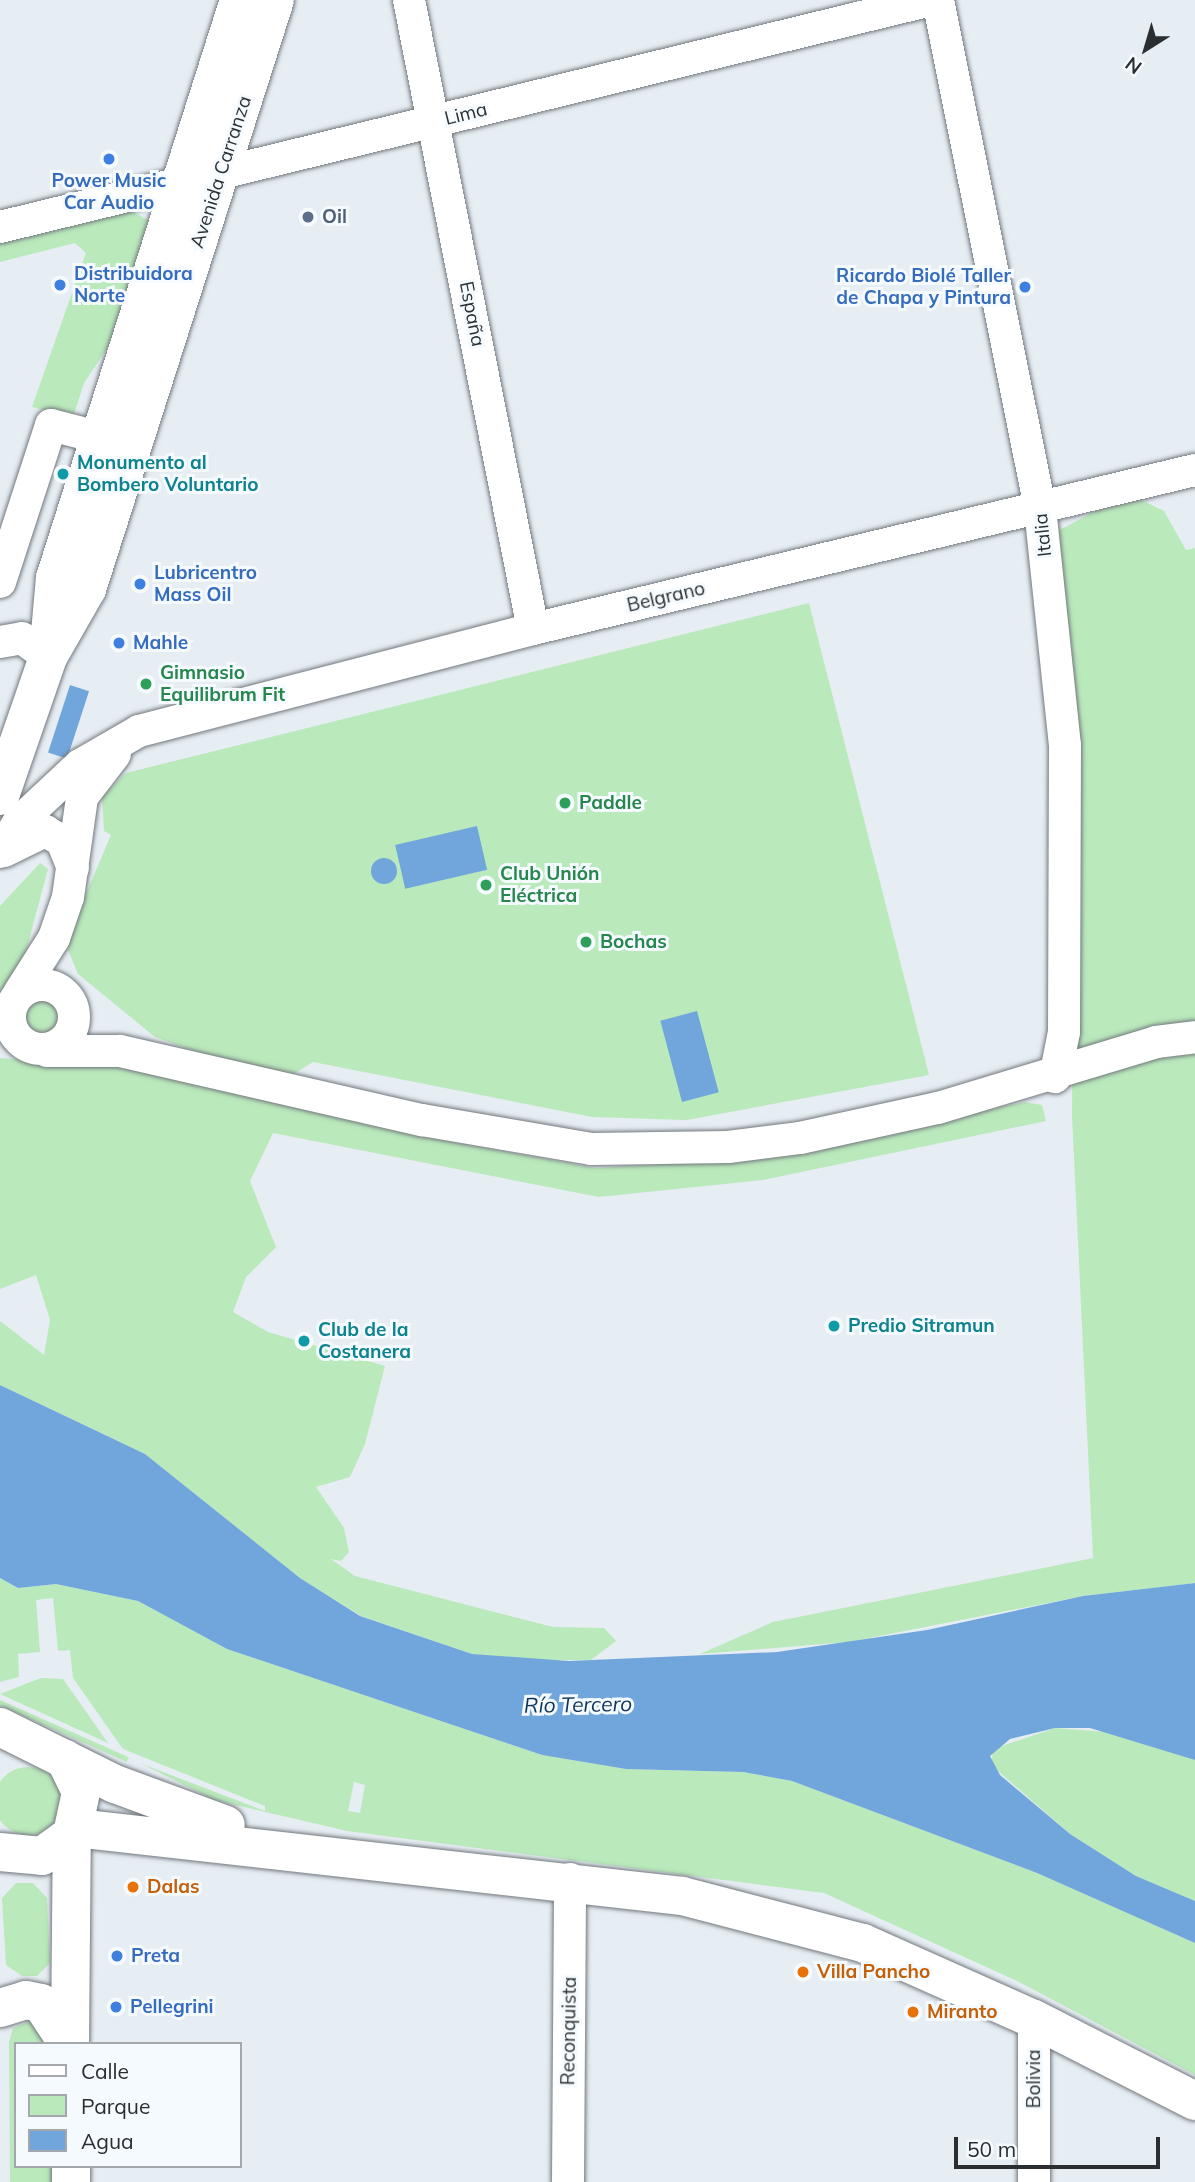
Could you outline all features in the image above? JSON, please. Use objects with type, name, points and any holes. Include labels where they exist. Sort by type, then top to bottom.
[{"type":"main road","name":"Avenida Carranza","points":[[48,657],[55,578],[239,0]]},
{"type":"main road","name":"Avenida Carranza","points":[[0,796],[48,657],[87,589],[275,0]]},
{"type":"main road","points":[[0,1727],[205,1818],[357,1855]]},
{"type":"main road","points":[[0,1750],[56,1754]]},
{"type":"main road","points":[[56,1754],[82,1792],[74,1831],[69,2042]]},
{"type":"main road","points":[[0,1853],[42,1856],[74,1831],[357,1855],[682,1896],[863,1943],[1034,2019],[1195,2101]]},
{"type":"main road","points":[[0,2008],[26,2000],[41,2003],[68,2042]]},
{"type":"street","name":"España","points":[[409,0],[436,121],[533,629]]},
{"type":"street","name":"Lima","points":[[0,227],[931,0]]},
{"type":"street","name":"Italia","points":[[938,0],[1040,508],[1065,745],[1064,1032],[1055,1077]]},
{"type":"street","points":[[0,582],[51,425],[101,438]]},
{"type":"street","name":"Belgrano","points":[[0,853],[18,823],[80,765],[139,731],[533,629],[1040,508],[1193,480]]},
{"type":"street","points":[[0,642],[22,638],[48,657]]},
{"type":"street","points":[[0,655],[17,663],[48,657]]},
{"type":"street","points":[[41,1051],[12,1032],[10,1003],[54,938],[73,868],[82,797],[139,731]]},
{"type":"street","points":[[0,853],[17,839],[45,831],[62,841],[73,868]]},
{"type":"street","points":[[41,1051],[70,1037],[70,1001],[54,938]]},
{"type":"street","points":[[10,1003],[42,984],[70,1001],[120,1051]]},
{"type":"street","points":[[0,1047],[41,1051],[120,1051],[422,1120],[592,1149],[728,1147],[800,1138],[1055,1077],[1103,1057],[1195,1037]]},
{"type":"street","name":"Reconquista","points":[[568,2182],[570,1880]]},
{"type":"street","name":"Bolivia","points":[[1034,2019],[1034,2182]]},
{"type":"green space","points":[[130,210],[151,222],[114,338],[84,383],[73,417],[32,407],[86,253],[75,243],[0,262],[0,242]]},
{"type":"green space","points":[[1141,500],[1164,511],[1186,550],[1195,548],[1195,1583],[1083,1596],[849,1642],[700,1654],[773,1622],[1093,1558],[1072,1115],[1075,752],[1056,532],[1097,510]]},
{"type":"green space","name":"Club Unión Eléctrica","points":[[809,603],[929,1075],[687,1120],[592,1117],[313,1062],[287,1078],[216,1059],[155,1037],[78,974],[65,943],[111,835],[104,831],[102,797],[126,773]]},
{"type":"green space","points":[[40,863],[48,869],[25,955],[0,993],[0,906]]},
{"type":"green space","points":[[42,992],[60,999],[67,1017],[60,1035],[42,1042],[24,1035],[17,1017],[24,999]]},
{"type":"green space","points":[[0,1058],[126,1067],[415,1135],[595,1168],[754,1159],[1025,1102],[1042,1105],[1046,1121],[763,1180],[599,1197],[273,1133],[250,1181],[276,1247],[246,1277],[233,1312],[268,1332],[385,1366],[365,1444],[350,1477],[316,1487],[344,1528],[349,1552],[341,1561],[331,1559],[355,1576],[553,1627],[604,1628],[616,1641],[591,1660],[520,1660],[472,1654],[361,1616],[300,1578],[145,1454],[0,1385],[0,1321],[44,1355],[50,1320],[36,1275],[0,1289]]},
{"type":"green space","points":[[0,1578],[18,1588],[56,1584],[138,1601],[227,1649],[542,1755],[626,1769],[743,1772],[792,1781],[1037,1873],[1195,1943],[1195,2075],[1019,1982],[824,1893],[347,1831],[214,1800],[142,1764],[265,1811],[265,1806],[123,1749],[73,1678],[70,1650],[58,1651],[53,1598],[36,1600],[40,1652],[18,1654],[19,1677],[0,1682]],"holes":[[[354,1782],[365,1785],[360,1813],[348,1811]]]},
{"type":"green space","points":[[41,1678],[63,1679],[108,1743],[0,1694]]},
{"type":"green space","points":[[0,1700],[129,1757],[127,1762],[0,1705]]},
{"type":"green space","points":[[1055,1728],[1121,1733],[1195,1760],[1195,1901],[1136,1876],[1070,1834],[991,1765],[993,1749]]},
{"type":"green space","points":[[35,1767],[47,1772],[57,1782],[62,1794],[62,1808],[57,1820],[41,1833],[21,1835],[9,1830],[-1,1820],[-1,1782],[15,1769]]},
{"type":"green space","points":[[16,1883],[33,1883],[47,1898],[50,1963],[37,1976],[22,1976],[6,1965],[2,1898]]},
{"type":"green space","points":[[31,2021],[52,2042],[14,2042],[14,2168],[52,2168],[52,2182],[10,2182],[9,2042],[13,2028]]},
{"type":"water","points":[[70,685],[89,691],[67,759],[48,753]]},
{"type":"water","points":[[477,826],[487,870],[405,889],[395,845]]},
{"type":"water","points":[[384,858],[393,862],[397,871],[393,880],[384,884],[375,880],[371,871],[375,862]]},
{"type":"water","points":[[697,1011],[719,1092],[682,1102],[660,1021]]},
{"type":"water","name":"Río Tercero","points":[[0,1385],[145,1454],[300,1578],[360,1616],[472,1654],[569,1661],[777,1652],[927,1630],[1083,1596],[1195,1583],[1195,1760],[1090,1728],[1055,1728],[1010,1739],[990,1756],[1000,1775],[1070,1834],[1136,1876],[1195,1901],[1195,1943],[1037,1873],[792,1781],[743,1772],[626,1769],[542,1755],[227,1649],[138,1601],[56,1584],[18,1588],[0,1578]]},
{"type":"place","name":"Power Music Car Audio","points":[[109,159]]},
{"type":"place","name":"Oil","points":[[308,217]]},
{"type":"place","name":"Distribuidora Norte","points":[[60,285]]},
{"type":"place","name":"Ricardo Biolé Taller de Chapa y Pintura","points":[[1025,287]]},
{"type":"place","name":"Monumento al Bombero Voluntario","points":[[63,474]]},
{"type":"place","name":"Lubricentro Mass Oil","points":[[140,584]]},
{"type":"place","name":"Mahle","points":[[119,643]]},
{"type":"place","name":"Gimnasio Equilibrum Fit","points":[[146,684]]},
{"type":"place","name":"Paddle","points":[[565,803]]},
{"type":"place","name":"Club Unión Eléctrica","points":[[486,885]]},
{"type":"place","name":"Bochas","points":[[586,942]]},
{"type":"place","name":"Predio Sitramun","points":[[834,1326]]},
{"type":"place","name":"Club de la Costanera","points":[[304,1341]]},
{"type":"place","name":"Dalas","points":[[133,1887]]},
{"type":"place","name":"Preta","points":[[117,1956]]},
{"type":"place","name":"Villa Pancho","points":[[803,1972]]},
{"type":"place","name":"Pellegrini","points":[[116,2007]]},
{"type":"place","name":"Miranto","points":[[913,2012]]}]
